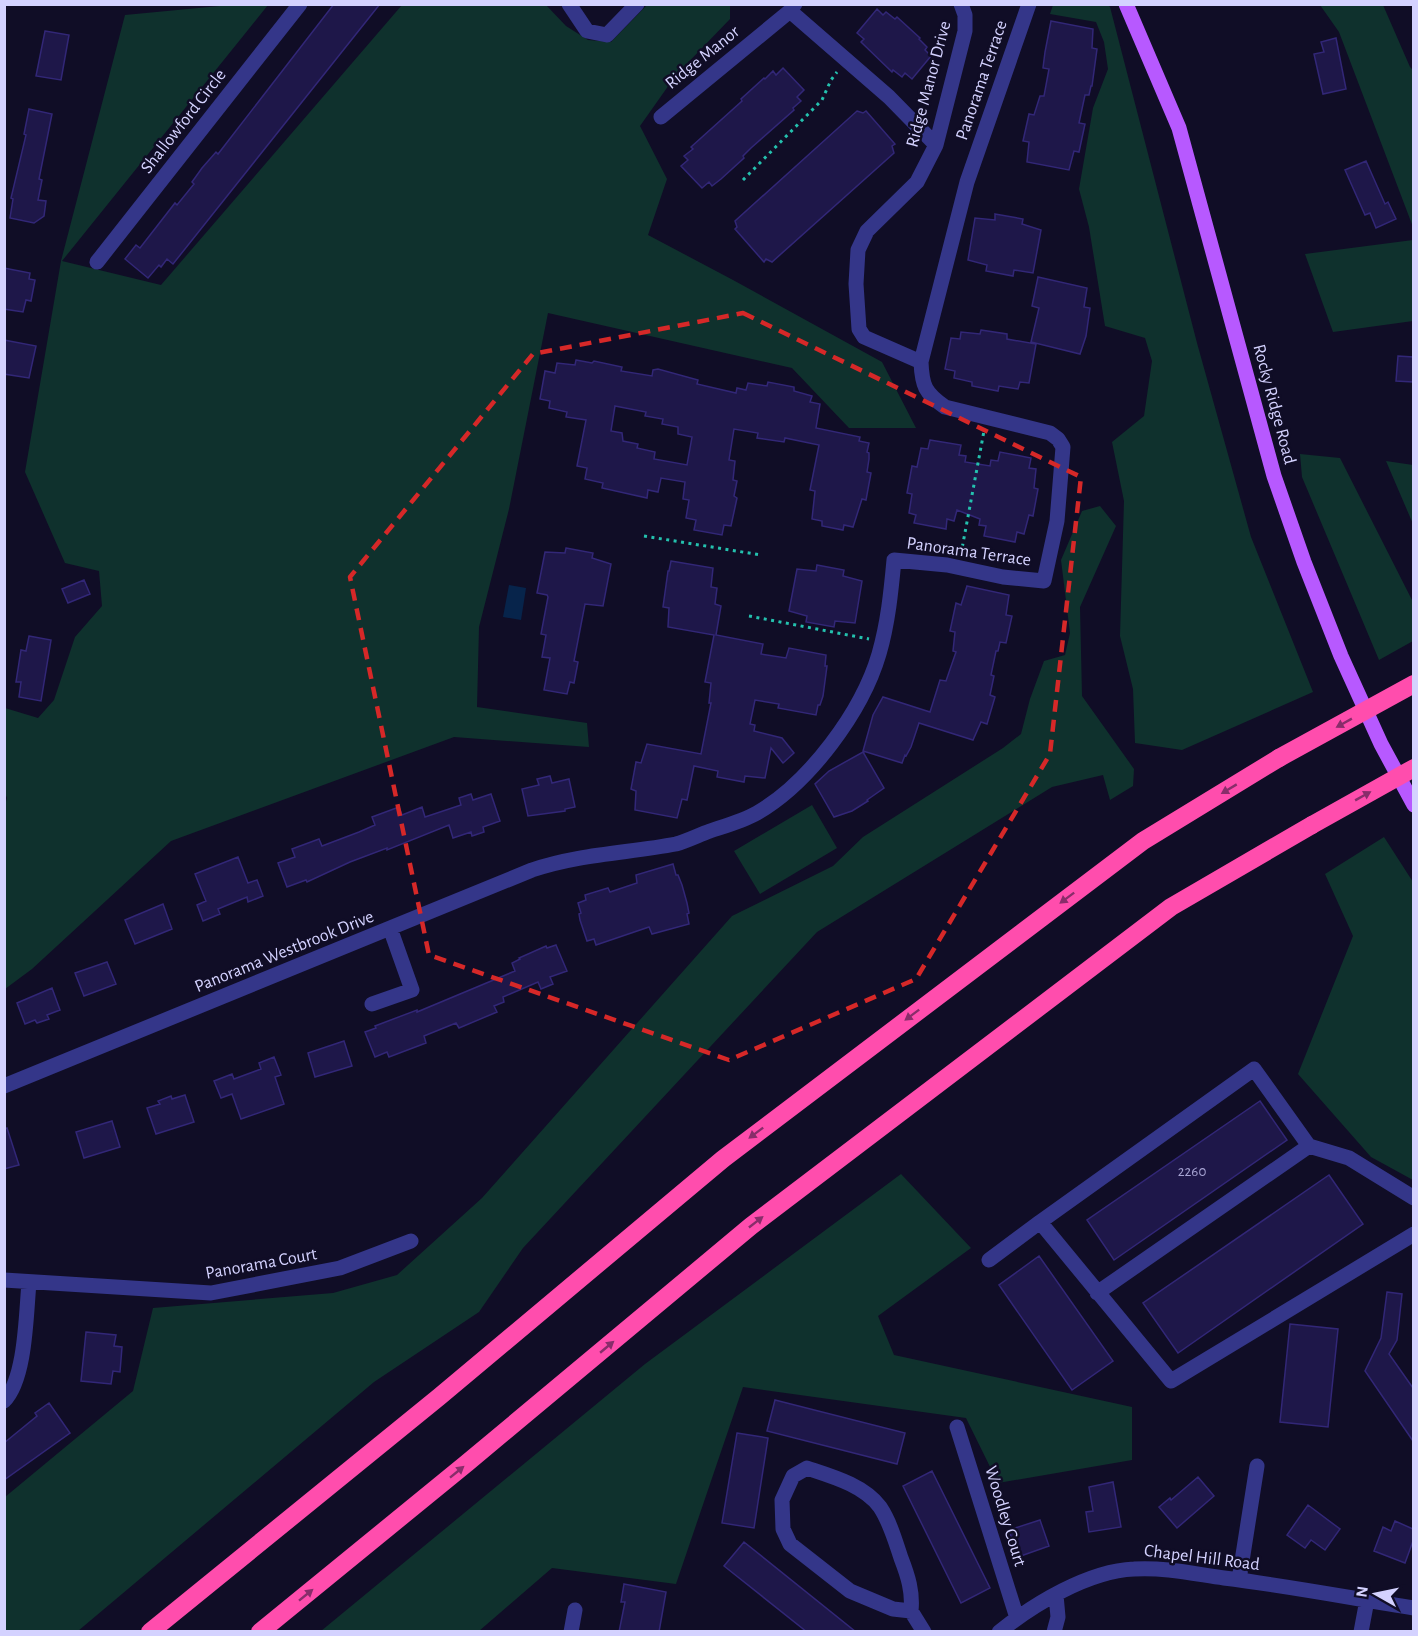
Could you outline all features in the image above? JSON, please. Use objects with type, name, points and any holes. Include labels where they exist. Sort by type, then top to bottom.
[{"type":"highway","points":[[150,1632],[439,1397],[723,1159],[1143,840],[1279,758],[1413,684]]},
{"type":"highway","points":[[260,1632],[751,1226],[1171,907],[1413,768]]},
{"type":"main road","name":"Rocky Ridge Road","points":[[1126,4],[1179,128],[1274,476],[1304,562],[1341,656],[1381,744],[1413,805]]},
{"type":"street","name":"Shallowford Circle","points":[[97,262],[300,4]]},
{"type":"street","points":[[569,4],[587,31],[607,35],[638,4]]},
{"type":"street","name":"Ridge Manor Drive","points":[[921,362],[864,337],[858,329],[856,284],[858,250],[867,231],[917,182],[936,145],[965,30],[965,15],[961,4]]},
{"type":"street","name":"Panorama Terrace","points":[[580,857],[678,843],[756,814],[788,790],[814,765],[855,711],[879,656],[890,608],[894,560],[1044,581],[1057,521],[1063,447],[1050,433],[945,407],[934,400],[922,385],[921,362],[967,182],[1029,4]]},
{"type":"street","points":[[792,8],[846,61],[889,97],[936,145]]},
{"type":"street","name":"Ridge Manor","points":[[661,117],[792,8]]},
{"type":"street","name":"Panorama Westbrook Drive","points":[[4,1086],[532,870],[580,857]]},
{"type":"street","points":[[372,1004],[412,990],[390,928]]},
{"type":"street","points":[[989,1260],[1254,1069],[1309,1146],[1349,1158],[1413,1198]]},
{"type":"street","points":[[1097,1293],[1309,1146]]},
{"type":"street","points":[[1040,1222],[1171,1381],[1413,1234]]},
{"type":"street","name":"Panorama Court","points":[[4,1280],[211,1293],[340,1268],[411,1241]]},
{"type":"street","points":[[4,1401],[16,1383],[21,1359],[29,1283]]},
{"type":"street","name":"Woodley Court","points":[[957,1427],[1017,1618]]},
{"type":"street","points":[[1239,1580],[1257,1466]]},
{"type":"street","points":[[910,1611],[893,1609],[850,1591],[790,1544],[783,1529],[782,1500],[792,1476],[807,1468],[868,1494],[879,1506],[890,1524],[906,1571],[913,1595],[910,1611],[924,1632]]},
{"type":"street","name":"Chapel Hill Road","points":[[999,1632],[1017,1618],[1056,1595],[1095,1577],[1133,1569],[1169,1570],[1413,1608]]},
{"type":"street","points":[[1054,1632],[1058,1617],[1056,1595]]},
{"type":"street","points":[[1361,1632],[1367,1600]]},
{"type":"street","points":[[571,1632],[575,1610]]},
{"type":"path","points":[[743,180],[822,100],[828,92],[831,80],[846,61]]},
{"type":"path","points":[[959,568],[986,418]]},
{"type":"path","points":[[644,536],[761,555]]},
{"type":"path","points":[[749,616],[882,642]]},
{"type":"highlighted area","points":[[743,313],[1081,477],[1050,754],[916,979],[729,1060],[429,955],[350,577],[533,354]]},
{"type":"green space","points":[[230,5],[268,5],[62,261],[161,285],[402,5],[546,5],[566,26],[588,40],[611,42],[647,5],[730,5],[730,19],[676,75],[640,126],[667,179],[648,235],[882,362],[916,428],[849,428],[792,368],[548,313],[509,509],[479,627],[477,707],[587,723],[589,747],[454,737],[171,841],[32,969],[5,989],[4,808],[7,798],[4,791],[5,708],[38,718],[54,700],[75,637],[102,606],[99,571],[65,563],[25,472],[61,261],[125,15]]},
{"type":"green space","points":[[1053,5],[1108,5],[1110,7],[1197,343],[1251,537],[1313,692],[1182,750],[1135,743],[1133,689],[1120,636],[1124,501],[1112,442],[1144,416],[1152,361],[1145,338],[1105,326],[1089,227],[1079,189],[1093,108],[1108,69],[1104,42],[1096,22],[1050,14]]},
{"type":"green space","points":[[1320,5],[1383,5],[1413,70],[1413,227],[1339,32]]},
{"type":"green space","points":[[1413,240],[1413,321],[1333,332],[1305,254]]},
{"type":"green space","points":[[1300,454],[1340,458],[1413,602],[1413,641],[1379,660],[1302,477]]},
{"type":"green space","points":[[1386,461],[1413,465],[1413,524]]},
{"type":"green space","points":[[1100,506],[1116,526],[1080,607],[1082,696],[1134,769],[1133,786],[1110,800],[1103,775],[1052,787],[817,932],[523,1248],[479,1312],[374,1382],[78,1631],[5,1631],[5,1497],[133,1391],[153,1308],[333,1293],[397,1275],[482,1198],[732,916],[833,866],[863,837],[1003,748],[1021,734],[1030,699],[1044,661],[1065,655],[1070,633],[1061,560],[1082,511]]},
{"type":"green space","points":[[812,805],[837,848],[760,894],[734,851]]},
{"type":"green space","points":[[1384,837],[1413,882],[1413,1180],[1371,1157],[1298,1074],[1353,936],[1325,874]]},
{"type":"green space","points":[[901,1174],[971,1248],[878,1316],[894,1355],[1132,1407],[1132,1460],[998,1483],[966,1418],[743,1387],[676,1584],[552,1568],[479,1631],[321,1631],[645,1364]]},
{"type":"water","points":[[509,585],[526,588],[521,620],[503,617]]},
{"type":"building","points":[[334,4],[380,4],[173,264],[167,259],[148,278],[125,259],[136,245],[140,248],[175,203],[177,205],[194,184],[192,182],[202,168],[216,152],[218,154]]},
{"type":"building","points":[[877,9],[883,15],[886,12],[895,19],[897,17],[927,47],[925,50],[931,56],[912,79],[905,73],[902,77],[893,70],[892,72],[861,42],[864,39],[857,33]]},
{"type":"building","points":[[1051,21],[1093,29],[1092,48],[1097,49],[1092,86],[1089,95],[1085,95],[1079,123],[1085,124],[1079,152],[1074,151],[1069,170],[1027,162],[1029,142],[1023,141],[1029,114],[1034,115],[1040,96],[1044,96],[1049,69],[1043,68]]},
{"type":"building","points":[[45,31],[69,35],[61,80],[36,76]]},
{"type":"building","points":[[1336,38],[1346,89],[1323,94],[1314,54],[1324,52],[1321,42]]},
{"type":"building","points":[[783,68],[804,90],[797,97],[801,101],[721,179],[712,186],[709,182],[702,188],[681,166],[688,160],[684,156],[764,78],[773,71],[776,75]]},
{"type":"building","points":[[29,109],[52,114],[39,179],[42,180],[38,200],[46,201],[44,216],[34,223],[10,218],[13,199],[11,198],[26,135],[24,134]]},
{"type":"building","points":[[857,111],[863,113],[866,111],[895,144],[892,146],[894,153],[772,262],[766,259],[764,262],[735,229],[737,227],[735,221]]},
{"type":"building","points":[[1366,161],[1385,204],[1388,202],[1396,219],[1376,228],[1370,213],[1365,215],[1345,170]]},
{"type":"building","points":[[995,214],[1023,219],[1022,224],[1041,230],[1033,273],[1014,270],[1013,276],[986,271],[987,265],[968,260],[975,218],[995,220]]},
{"type":"building","points":[[4,268],[30,273],[29,279],[35,280],[31,301],[26,300],[23,312],[4,309]]},
{"type":"building","points":[[1038,277],[1087,288],[1084,307],[1090,308],[1086,336],[1080,354],[1031,342],[1039,308],[1032,306]]},
{"type":"building","points":[[981,330],[1007,334],[1007,339],[1036,344],[1029,383],[1020,382],[1018,389],[999,386],[998,391],[972,386],[972,382],[954,378],[955,371],[945,369],[951,338],[960,339],[961,332],[980,334]]},
{"type":"building","points":[[4,340],[36,346],[29,378],[4,374]]},
{"type":"building","points":[[1398,356],[1413,357],[1413,382],[1396,381]]},
{"type":"building","points":[[576,360],[592,363],[594,361],[622,367],[621,371],[652,376],[653,370],[658,369],[698,380],[697,384],[736,393],[737,388],[746,390],[748,383],[767,386],[768,382],[794,387],[794,391],[812,396],[810,402],[820,404],[816,428],[860,437],[859,441],[869,443],[867,472],[871,473],[866,500],[862,499],[853,527],[844,525],[843,530],[822,526],[822,521],[812,519],[815,491],[810,490],[819,445],[785,438],[784,442],[757,438],[758,433],[734,429],[729,460],[735,461],[733,480],[737,481],[734,496],[737,498],[731,526],[724,525],[722,535],[694,530],[696,520],[686,518],[689,500],[683,499],[685,482],[661,478],[658,492],[648,490],[647,498],[602,488],[603,483],[585,479],[587,468],[577,466],[586,420],[566,417],[567,412],[549,408],[550,401],[540,399],[545,371],[555,373],[557,363],[575,365]],"holes":[[[615,406],[646,412],[645,416],[663,419],[662,424],[678,427],[678,434],[692,437],[687,465],[654,459],[655,452],[637,448],[638,444],[623,441],[622,433],[611,431]]]},
{"type":"building","points":[[930,440],[961,445],[959,455],[966,456],[965,462],[990,466],[991,460],[998,461],[1000,452],[1031,458],[1029,468],[1036,469],[1034,488],[1038,489],[1033,516],[1029,515],[1024,534],[1017,532],[1015,542],[984,536],[986,526],[979,525],[980,519],[957,510],[954,521],[947,519],[946,529],[914,523],[916,515],[909,513],[912,494],[907,493],[912,466],[917,467],[921,448],[928,449]]},
{"type":"building","points":[[566,548],[593,553],[592,558],[611,564],[603,606],[585,604],[574,661],[578,662],[574,683],[570,682],[567,694],[544,690],[550,658],[542,657],[546,635],[541,634],[548,597],[537,593],[545,552],[565,553]]},
{"type":"building","points":[[671,561],[713,568],[711,587],[717,588],[715,604],[721,606],[716,635],[763,644],[761,654],[786,658],[789,648],[826,655],[825,666],[827,666],[823,696],[816,715],[778,708],[779,704],[755,700],[750,724],[755,725],[754,731],[782,738],[794,753],[783,763],[771,748],[765,778],[745,776],[744,782],[717,777],[718,771],[694,766],[687,800],[682,799],[677,818],[635,810],[636,791],[631,789],[636,762],[641,763],[647,744],[701,754],[711,703],[709,703],[711,683],[705,682],[714,635],[668,627],[669,608],[663,607]]},
{"type":"building","points":[[817,565],[844,570],[843,576],[862,581],[855,623],[835,621],[834,627],[806,622],[807,616],[789,611],[797,569],[816,571]]},
{"type":"building","points":[[84,580],[90,594],[68,603],[62,589]]},
{"type":"building","points":[[967,586],[1009,595],[1006,615],[1012,616],[1006,643],[1000,642],[998,651],[996,651],[990,695],[995,697],[987,724],[981,722],[973,740],[919,723],[911,747],[902,763],[863,751],[873,715],[883,697],[930,712],[940,680],[946,681],[956,652],[953,651],[955,632],[950,631],[956,603],[961,605]]},
{"type":"building","points":[[29,636],[51,640],[41,701],[19,697],[21,682],[16,682],[21,650],[26,651]]},
{"type":"building","points":[[863,752],[884,788],[852,811],[834,817],[815,784],[829,771]]},
{"type":"building","points":[[550,776],[552,783],[569,779],[575,807],[565,809],[565,811],[528,816],[522,789],[539,785],[537,779]]},
{"type":"building","points":[[471,794],[473,800],[491,794],[500,821],[483,827],[484,832],[472,836],[471,832],[453,838],[449,825],[350,862],[307,882],[306,880],[287,887],[278,863],[295,857],[292,849],[319,839],[322,846],[359,832],[375,825],[372,817],[399,807],[402,815],[422,807],[425,817],[461,805],[459,798]]},
{"type":"building","points":[[238,857],[248,883],[257,880],[263,896],[248,902],[247,897],[218,909],[220,914],[203,921],[197,905],[206,901],[195,874]]},
{"type":"building","points":[[673,864],[687,903],[689,924],[652,934],[649,927],[596,945],[594,939],[587,941],[580,920],[579,914],[581,913],[578,903],[586,900],[585,895],[608,888],[610,892],[637,883],[636,875]]},
{"type":"building","points":[[163,904],[172,929],[135,944],[125,920]]},
{"type":"building","points":[[556,945],[567,971],[550,977],[553,984],[541,989],[538,982],[503,997],[504,1002],[494,1006],[497,1012],[459,1028],[456,1023],[424,1036],[426,1043],[389,1057],[387,1052],[375,1057],[365,1032],[515,971],[512,963],[519,958],[546,946],[547,948]]},
{"type":"building","points":[[107,962],[116,984],[84,996],[75,973]]},
{"type":"building","points":[[52,988],[60,1010],[47,1015],[49,1019],[37,1023],[35,1020],[25,1024],[17,1003]]},
{"type":"building","points":[[344,1041],[352,1066],[315,1077],[308,1053]]},
{"type":"building","points":[[274,1057],[281,1075],[275,1077],[284,1104],[241,1119],[232,1094],[221,1098],[214,1081],[232,1074],[234,1079],[261,1069],[259,1063]]},
{"type":"building","points":[[185,1095],[194,1122],[156,1134],[147,1108],[160,1104],[158,1101],[171,1096],[172,1099]]},
{"type":"building","points":[[1260,1101],[1287,1140],[1114,1260],[1087,1220]]},
{"type":"building","points":[[112,1121],[120,1147],[84,1158],[76,1132]]},
{"type":"building","points":[[7,1128],[19,1165],[4,1169],[4,1129]]},
{"type":"building","points":[[1329,1175],[1363,1224],[1178,1353],[1143,1303]]},
{"type":"building","points":[[1039,1256],[1113,1361],[1072,1390],[999,1285]]},
{"type":"building","points":[[1387,1292],[1402,1294],[1397,1340],[1389,1354],[1413,1388],[1413,1441],[1365,1371],[1381,1338]]},
{"type":"building","points":[[1290,1324],[1338,1329],[1328,1427],[1280,1422]]},
{"type":"building","points":[[86,1332],[116,1335],[114,1346],[122,1347],[120,1372],[113,1371],[111,1384],[81,1381]]},
{"type":"building","points":[[775,1400],[905,1433],[897,1464],[767,1431]]},
{"type":"building","points":[[49,1403],[70,1433],[4,1480],[4,1443],[37,1416],[35,1413]]},
{"type":"building","points":[[737,1433],[768,1438],[754,1528],[722,1523]]},
{"type":"building","points":[[932,1471],[990,1588],[961,1603],[903,1486]]},
{"type":"building","points":[[1198,1477],[1214,1496],[1177,1528],[1159,1507]]},
{"type":"building","points":[[1113,1482],[1121,1527],[1089,1532],[1086,1512],[1093,1511],[1089,1487]]},
{"type":"building","points":[[1308,1505],[1340,1529],[1325,1550],[1311,1540],[1305,1548],[1287,1535]]},
{"type":"building","points":[[1040,1520],[1049,1546],[1018,1557],[1009,1530]]},
{"type":"building","points":[[1395,1521],[1413,1529],[1413,1541],[1405,1563],[1374,1551],[1383,1527],[1391,1531]]},
{"type":"building","points":[[744,1542],[856,1632],[807,1632],[724,1566]]},
{"type":"building","points":[[624,1584],[666,1592],[659,1632],[619,1632],[625,1602],[621,1602]]}]
